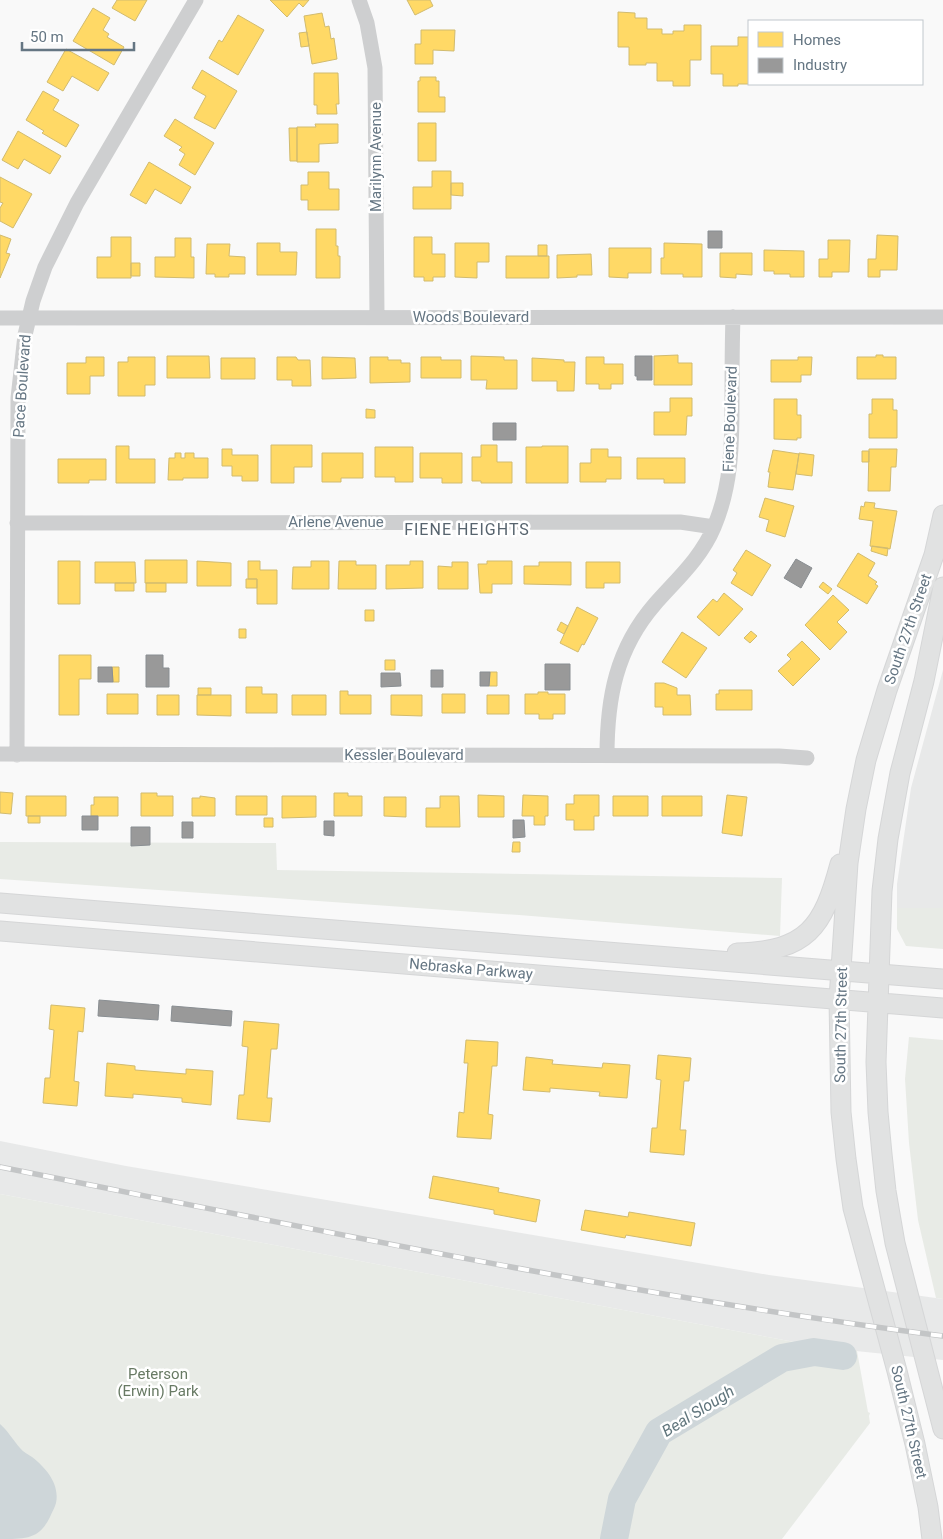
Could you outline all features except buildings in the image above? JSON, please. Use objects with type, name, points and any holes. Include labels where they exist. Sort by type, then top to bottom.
[{"type":"main road","name":"South 27th Street","points":[[932,1539],[928,1507],[913,1435],[853,1208],[841,1112],[839,1000],[848,863],[866,760],[876,724],[934,555],[943,514]]},
{"type":"main road","name":"South 27th Street","points":[[943,587],[924,681],[900,774],[888,839],[882,891],[876,1062],[878,1112],[886,1191],[895,1244],[943,1430]]},
{"type":"main road","points":[[907,633],[907,652],[910,665],[924,681]]},
{"type":"main road","points":[[596,951],[738,953],[771,950],[787,946],[800,939],[826,909],[854,823]]},
{"type":"main road","name":"Nebraska Parkway","points":[[0,903],[943,979]]},
{"type":"main road","name":"Nebraska Parkway","points":[[0,931],[943,1008]]},
{"type":"street","name":"Pace Boulevard","points":[[17,755],[19,378],[29,318],[42,274],[59,236],[196,0]]},
{"type":"street","name":"Marilynn Avenue","points":[[358,0],[369,30],[375,68],[377,317]]},
{"type":"street","name":"Fiene Boulevard","points":[[607,756],[610,701],[617,670],[625,652],[653,606],[693,563],[702,550],[714,526],[726,493],[731,458],[732,317]]},
{"type":"street","name":"Woods Boulevard","points":[[0,318],[943,317]]},
{"type":"street","name":"Arlene Avenue","points":[[17,522],[680,522],[714,526]]},
{"type":"street","name":"Kessler Boulevard","points":[[0,754],[779,756],[807,758]]},
{"type":"shaded area","points":[[943,670],[943,908],[897,908],[897,884],[911,788]]},
{"type":"shaded area","points":[[0,1141],[126,1166],[769,1275],[943,1299],[943,1360],[827,1348],[0,1194]]},
{"type":"shaded area","points":[[0,1424],[21,1449],[47,1471],[56,1489],[56,1503],[46,1524],[36,1534],[25,1538],[0,1539]]},
{"type":"green space","points":[[0,842],[276,843],[277,870],[782,878],[780,936],[519,915],[0,879]]},
{"type":"green space","points":[[897,908],[943,908],[943,949],[906,946],[897,929]]},
{"type":"green space","points":[[909,1037],[943,1040],[943,1299],[936,1298],[918,1220],[909,1143],[905,1079]]},
{"type":"green space","name":"Peterson (Erwin) Park","points":[[0,1194],[827,1348],[857,1351],[868,1412],[870,1413],[870,1423],[782,1539],[0,1539]]},
{"type":"waterway","name":"Beal Slough","points":[[614,1539],[622,1499],[659,1432],[782,1358],[814,1352],[843,1356]]},
{"type":"railway","points":[[0,1167],[352,1237],[588,1281],[824,1320],[943,1336]]},
{"type":"district","name":"FIENE HEIGHTS","points":[[467,529]]}]
